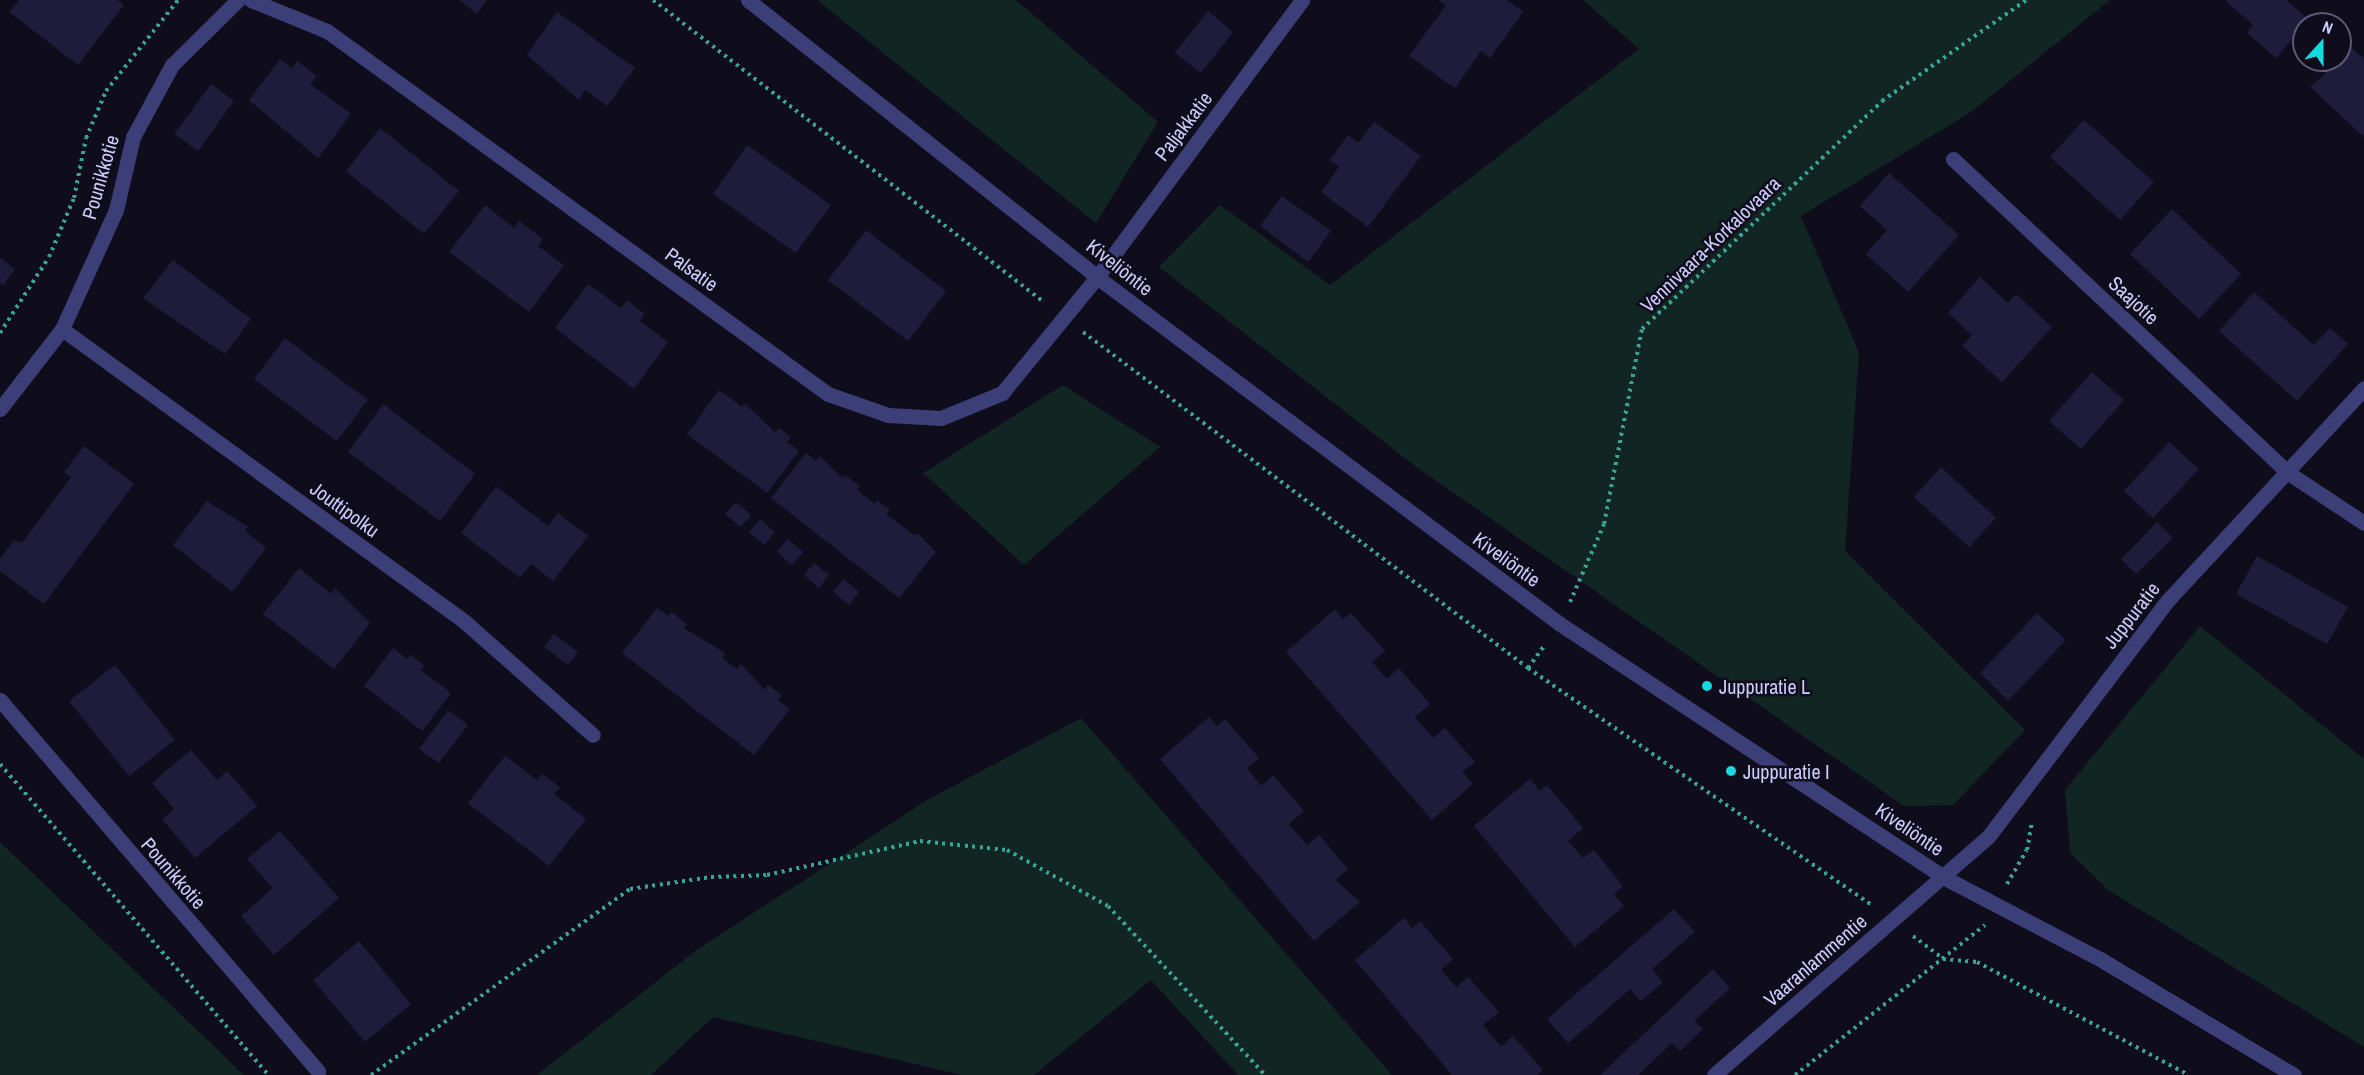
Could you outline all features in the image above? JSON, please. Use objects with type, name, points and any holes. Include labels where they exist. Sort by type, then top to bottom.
[{"type":"street","name":"Pounikkotie","points":[[0,409],[62,329],[116,210],[133,137],[172,65],[238,0]]},
{"type":"street","name":"Palsatie","points":[[251,0],[327,31],[828,394],[888,415],[941,418],[1002,393],[1062,316],[1097,277]]},
{"type":"street","name":"Kiveliöntie","points":[[748,0],[1097,277],[1560,624],[1945,878],[2100,959],[2294,1075]]},
{"type":"street","name":"Paljakkatie","points":[[1097,277],[1302,0]]},
{"type":"street","name":"Saajotie","points":[[1953,159],[2287,472],[2364,523]]},
{"type":"street","name":"Jouttipolku","points":[[62,329],[466,623],[593,735]]},
{"type":"street","name":"Juppuratie","points":[[1945,878],[1988,837],[2168,600],[2364,388]]},
{"type":"street","name":"Pounikkotie","points":[[0,700],[318,1071]]},
{"type":"street","name":"Vaaranlammentie","points":[[1714,1075],[1945,878]]},
{"type":"path","points":[[0,333],[49,256],[75,198],[86,138],[106,91],[178,0]]},
{"type":"path","points":[[653,0],[1062,316],[1528,668],[1894,921],[1943,959],[1977,963],[2189,1075]]},
{"type":"path","name":"Vennivaara-Korkalovaara","points":[[1528,668],[1560,624],[1604,524],[1642,329],[1882,101],[2026,0]]},
{"type":"path","points":[[0,764],[268,1075]]},
{"type":"path","points":[[1795,1075],[1983,930],[2027,850],[2032,778]]},
{"type":"path","points":[[371,1075],[630,889],[711,877],[766,875],[920,841],[1007,850],[1108,906],[1265,1075]]},
{"type":"green space","points":[[817,0],[1016,0],[1158,122],[1096,223]]},
{"type":"green space","points":[[1583,0],[2110,0],[1971,112],[1801,216],[1859,353],[1845,551],[2025,730],[1953,805],[1904,806],[1415,466],[1159,267],[1220,205],[1330,285],[1639,49]]},
{"type":"green space","points":[[1063,385],[1160,447],[1024,565],[923,473]]},
{"type":"green space","points":[[2200,626],[2364,759],[2364,1047],[2108,890],[2070,853],[2065,790]]},
{"type":"green space","points":[[1081,718],[1392,1075],[1238,1075],[1151,980],[1034,1075],[962,1075],[713,1017],[651,1075],[537,1075],[698,949],[929,799]]},
{"type":"green space","points":[[0,842],[244,1075],[0,1075]]},
{"type":"building","points":[[19,0],[117,0],[124,5],[78,65],[9,12]]},
{"type":"building","points":[[459,0],[487,0],[477,14]]},
{"type":"building","points":[[1438,0],[1507,0],[1523,12],[1490,58],[1481,51],[1455,88],[1409,56],[1446,5]]},
{"type":"building","points":[[2225,0],[2286,0],[2300,12],[2292,12],[2292,40],[2276,58],[2247,33],[2253,25]]},
{"type":"building","points":[[1208,11],[1233,32],[1201,73],[1175,53]]},
{"type":"building","points":[[557,12],[635,68],[607,106],[585,90],[579,100],[527,55]]},
{"type":"building","points":[[2352,48],[2364,59],[2364,137],[2310,87],[2327,72],[2352,72]]},
{"type":"building","points":[[280,59],[292,68],[297,61],[317,76],[310,84],[351,114],[318,158],[249,100]]},
{"type":"building","points":[[211,84],[234,101],[198,151],[174,134]]},
{"type":"building","points":[[2084,120],[2154,182],[2120,220],[2050,157]]},
{"type":"building","points":[[1374,122],[1421,156],[1368,227],[1321,192],[1339,167],[1330,160],[1348,135],[1358,143]]},
{"type":"building","points":[[380,128],[459,191],[424,234],[346,171]]},
{"type":"building","points":[[747,145],[831,205],[796,253],[713,194]]},
{"type":"building","points":[[1889,173],[1959,235],[1908,292],[1866,254],[1887,230],[1860,206]]},
{"type":"building","points":[[1282,196],[1331,231],[1308,262],[1260,226]]},
{"type":"building","points":[[485,205],[514,228],[519,221],[543,239],[538,246],[564,265],[529,312],[449,252]]},
{"type":"building","points":[[2172,209],[2241,274],[2199,319],[2130,254]]},
{"type":"building","points":[[866,230],[946,291],[908,341],[828,280]]},
{"type":"building","points":[[0,258],[15,269],[3,285],[0,283]]},
{"type":"building","points":[[173,260],[251,319],[225,354],[143,298]]},
{"type":"building","points":[[1980,277],[2008,303],[2016,294],[2052,327],[2002,382],[1962,346],[1972,335],[1948,313]]},
{"type":"building","points":[[588,284],[621,308],[627,300],[645,314],[640,321],[668,342],[634,389],[555,328]]},
{"type":"building","points":[[2254,292],[2314,345],[2330,328],[2348,344],[2297,401],[2219,331]]},
{"type":"building","points":[[285,338],[368,400],[337,441],[254,379]]},
{"type":"building","points":[[2092,372],[2124,400],[2081,449],[2049,421]]},
{"type":"building","points":[[719,390],[742,407],[744,403],[775,432],[779,428],[791,437],[787,442],[799,451],[767,493],[687,434]]},
{"type":"building","points":[[383,404],[475,474],[440,521],[348,452]]},
{"type":"building","points":[[2169,442],[2199,469],[2153,518],[2124,491]]},
{"type":"building","points":[[84,446],[134,484],[44,604],[0,571],[0,559],[14,540],[22,543],[71,477],[64,472]]},
{"type":"building","points":[[806,453],[816,461],[820,456],[842,478],[845,475],[860,486],[857,490],[875,504],[877,500],[890,510],[886,514],[915,536],[918,533],[936,552],[899,598],[771,498]]},
{"type":"building","points":[[1941,467],[1996,518],[1969,547],[1914,497]]},
{"type":"building","points":[[496,486],[548,526],[558,513],[588,536],[553,581],[531,564],[520,578],[461,533]]},
{"type":"building","points":[[207,501],[248,527],[245,531],[266,548],[232,592],[173,545]]},
{"type":"building","points":[[736,502],[751,515],[741,527],[725,514]]},
{"type":"building","points":[[760,519],[775,532],[764,545],[749,532]]},
{"type":"building","points":[[2157,522],[2173,538],[2136,574],[2121,559]]},
{"type":"building","points":[[788,539],[803,552],[792,565],[777,552]]},
{"type":"building","points":[[2257,556],[2348,607],[2327,644],[2236,594]]},
{"type":"building","points":[[814,563],[829,575],[819,588],[804,575]]},
{"type":"building","points":[[299,568],[331,594],[335,588],[370,623],[334,669],[263,614]]},
{"type":"building","points":[[844,579],[859,592],[849,605],[833,592]]},
{"type":"building","points":[[657,608],[668,616],[671,612],[687,624],[684,628],[725,653],[722,658],[737,669],[741,664],[765,690],[768,685],[782,695],[778,700],[790,709],[754,755],[622,653]]},
{"type":"building","points":[[1335,609],[1343,619],[1351,613],[1385,651],[1372,662],[1387,679],[1399,668],[1430,704],[1415,717],[1433,738],[1445,728],[1475,762],[1462,772],[1473,784],[1432,820],[1286,652]]},
{"type":"building","points":[[2037,613],[2066,640],[2008,701],[1980,673]]},
{"type":"building","points":[[554,634],[578,652],[568,665],[544,647]]},
{"type":"building","points":[[393,648],[407,659],[411,655],[424,665],[421,670],[451,693],[422,731],[364,686]]},
{"type":"building","points":[[115,665],[175,740],[129,776],[69,701]]},
{"type":"building","points":[[448,710],[468,725],[439,763],[419,749]]},
{"type":"building","points":[[1209,717],[1217,726],[1225,719],[1259,758],[1247,768],[1261,786],[1273,775],[1304,811],[1289,824],[1307,845],[1319,835],[1348,869],[1336,880],[1360,902],[1314,941],[1160,759]]},
{"type":"building","points":[[191,750],[217,780],[227,771],[257,806],[195,858],[162,819],[174,809],[152,783]]},
{"type":"building","points":[[505,756],[537,780],[542,774],[560,787],[554,794],[586,819],[549,866],[468,803]]},
{"type":"building","points":[[1530,779],[1540,791],[1547,785],[1583,828],[1568,841],[1583,858],[1594,850],[1623,886],[1614,894],[1624,906],[1575,947],[1474,826]]},
{"type":"building","points":[[280,831],[339,898],[274,955],[241,916],[273,888],[247,859]]},
{"type":"building","points":[[1674,909],[1695,932],[1652,969],[1663,982],[1641,1001],[1630,989],[1568,1043],[1547,1019]]},
{"type":"building","points":[[1404,918],[1412,928],[1420,921],[1453,959],[1441,970],[1456,987],[1468,977],[1499,1012],[1483,1025],[1501,1047],[1513,1036],[1543,1070],[1537,1075],[1452,1075],[1355,960]]},
{"type":"building","points":[[359,941],[411,1004],[365,1042],[313,980]]},
{"type":"building","points":[[1713,969],[1730,988],[1694,1021],[1703,1029],[1680,1051],[1672,1043],[1638,1075],[1600,1075]]},
{"type":"place","name":"Juppuratie L","points":[[1707,686]]},
{"type":"place","name":"Juppuratie I","points":[[1731,771]]}]
